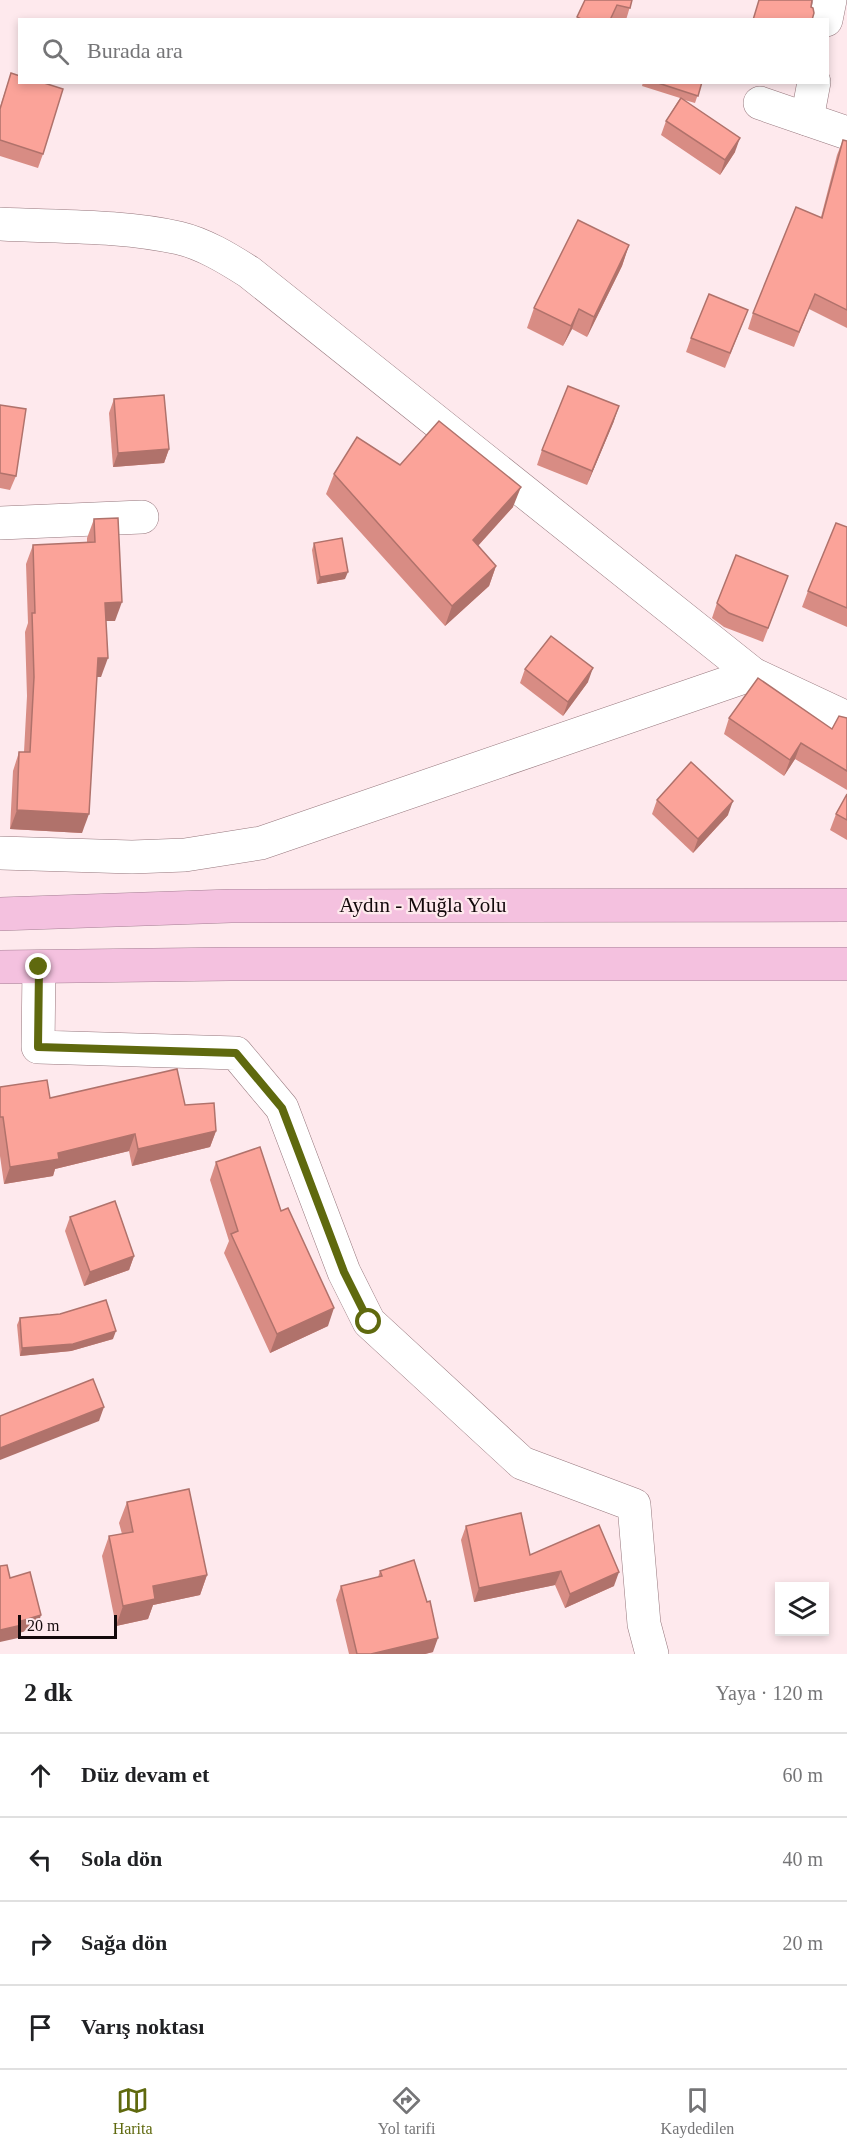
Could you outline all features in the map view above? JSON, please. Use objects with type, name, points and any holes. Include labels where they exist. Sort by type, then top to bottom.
[{"type":"highway","name":"Aydın - Muğla Yolu","points":[[0,914],[231,906],[847,905]]},
{"type":"highway","points":[[0,967],[230,964],[847,964]]},
{"type":"street","points":[[826,18],[830,0]]},
{"type":"street","points":[[807,119],[814,84]]},
{"type":"street","points":[[760,103],[847,133]]},
{"type":"street","points":[[0,224],[139,232],[180,239],[213,251],[249,272],[753,674],[847,718]]},
{"type":"street","points":[[0,522],[142,517]]},
{"type":"street","points":[[0,853],[132,857],[185,855],[261,843],[753,674]]},
{"type":"street","points":[[39,967],[38,1047],[236,1053],[282,1108],[344,1272],[369,1322],[522,1462],[634,1505],[644,1623],[652,1654]]},
{"type":"building","points":[[585,0],[632,0],[630,8],[617,5],[611,18],[577,17]]},
{"type":"building","points":[[759,0],[812,0],[813,18],[754,18]]},
{"type":"building","points":[[11,73],[18,75],[18,84],[47,84],[63,89],[43,154],[0,140],[0,109]]},
{"type":"building","points":[[661,84],[701,84],[698,96]]},
{"type":"building","points":[[681,98],[740,138],[725,160],[666,121]]},
{"type":"building","points":[[843,140],[847,141],[847,310],[815,294],[799,332],[753,313],[796,207],[822,218]]},
{"type":"building","points":[[578,220],[629,245],[594,317],[579,309],[571,326],[534,308]]},
{"type":"building","points":[[709,294],[748,310],[730,353],[691,338]]},
{"type":"building","points":[[568,386],[619,406],[592,471],[542,450]]},
{"type":"building","points":[[164,395],[169,449],[118,453],[114,399]]},
{"type":"building","points":[[0,405],[26,409],[16,476],[0,473]]},
{"type":"building","points":[[439,421],[521,487],[473,540],[496,566],[452,606],[334,474],[357,437],[400,465]]},
{"type":"building","points":[[118,518],[122,602],[105,603],[108,658],[98,658],[89,814],[17,810],[19,752],[30,752],[34,677],[32,613],[35,613],[33,545],[95,542],[94,519]]},
{"type":"building","points":[[836,523],[847,527],[847,608],[808,591]]},
{"type":"building","points":[[342,538],[348,572],[320,577],[314,543]]},
{"type":"building","points":[[736,555],[788,576],[768,628],[729,613],[717,603]]},
{"type":"building","points":[[551,636],[593,668],[568,702],[525,669]]},
{"type":"building","points":[[758,678],[832,729],[839,716],[847,718],[847,771],[801,743],[790,760],[729,718]]},
{"type":"building","points":[[691,762],[733,801],[698,839],[657,800]]},
{"type":"building","points":[[847,794],[847,820],[836,814]]},
{"type":"building","points":[[177,1069],[185,1105],[214,1103],[216,1131],[138,1149],[135,1134],[58,1153],[59,1159],[10,1167],[3,1117],[0,1117],[0,1087],[47,1080],[50,1098]]},
{"type":"building","points":[[260,1147],[281,1211],[288,1208],[334,1308],[277,1334],[231,1234],[238,1231],[216,1162]]},
{"type":"building","points":[[115,1201],[134,1256],[90,1272],[70,1217]]},
{"type":"building","points":[[106,1300],[116,1331],[73,1344],[22,1348],[20,1318],[60,1314]]},
{"type":"building","points":[[93,1379],[104,1407],[0,1448],[0,1416]]},
{"type":"building","points":[[189,1489],[207,1575],[153,1586],[155,1599],[123,1606],[109,1536],[133,1532],[127,1502]]},
{"type":"building","points":[[521,1513],[530,1555],[599,1525],[619,1572],[570,1594],[561,1571],[479,1588],[466,1526]]},
{"type":"building","points":[[414,1560],[427,1602],[430,1601],[438,1638],[371,1654],[357,1654],[341,1586],[382,1576],[380,1571]]},
{"type":"building","points":[[7,1565],[10,1578],[30,1572],[41,1615],[21,1621],[22,1625],[0,1630],[0,1566]]},
{"type":"route","points":[[39,967],[38,1047],[236,1053],[282,1108],[344,1272],[369,1322]]}]
